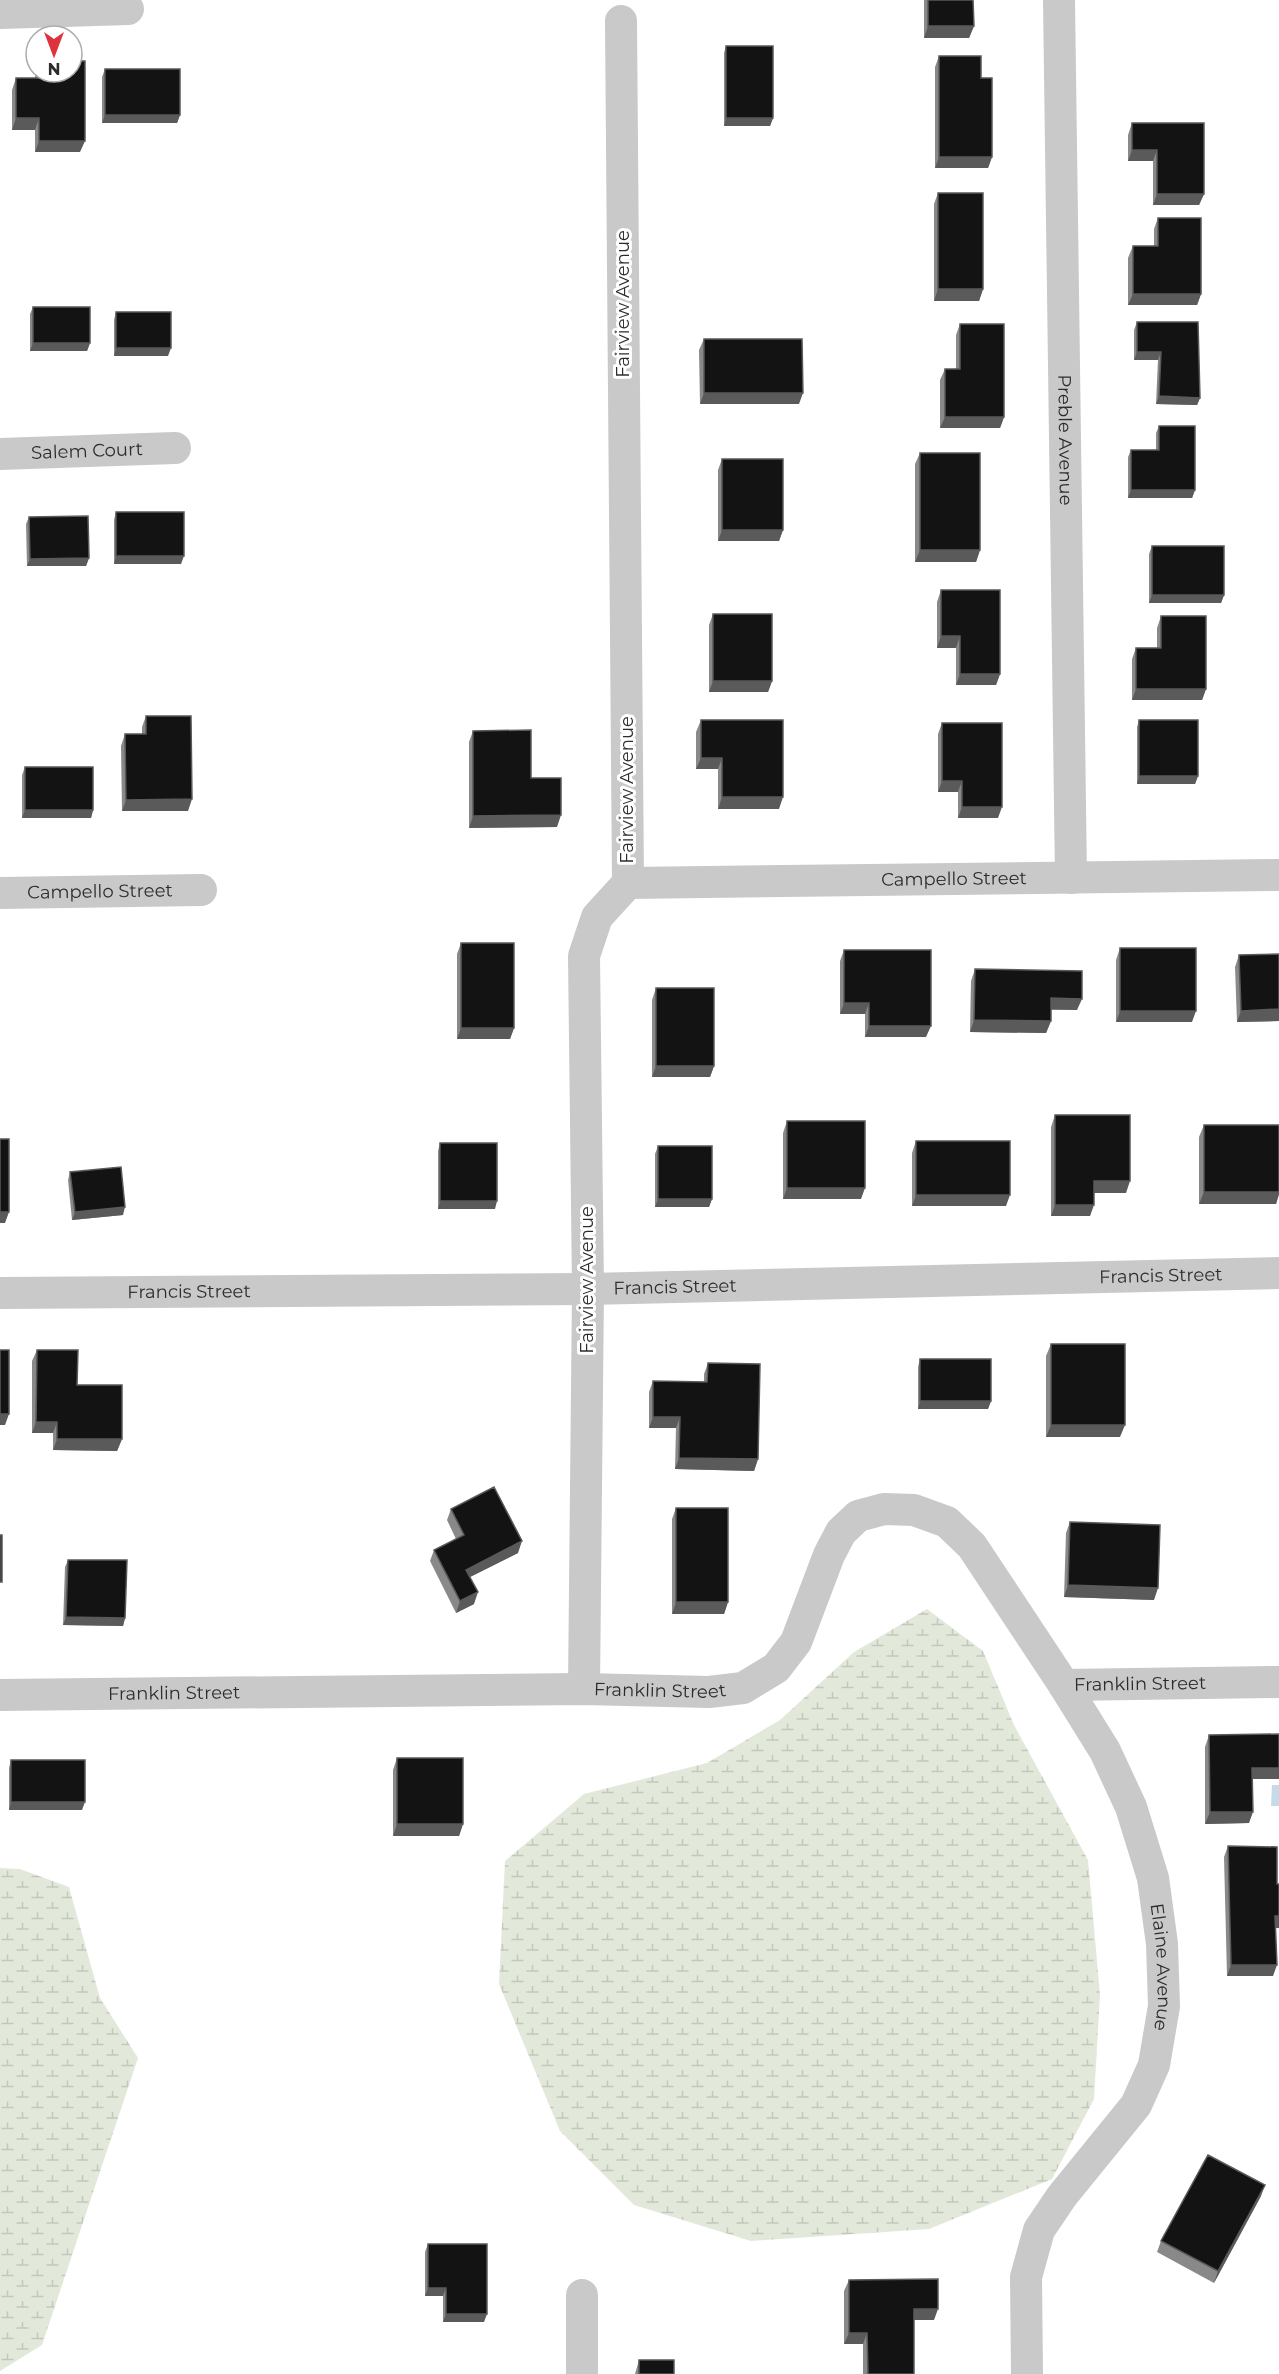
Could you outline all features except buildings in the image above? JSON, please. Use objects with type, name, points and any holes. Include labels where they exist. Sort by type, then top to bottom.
[{"type":"street","name":"Preble Avenue","points":[[1059,0],[1071,878]]},
{"type":"street","points":[[0,13],[128,9]]},
{"type":"street","name":"Fairview Avenue","points":[[584,1689],[588,1289],[584,956],[597,917],[628,883],[621,21]]},
{"type":"street","name":"Salem Court","points":[[0,454],[175,448]]},
{"type":"street","name":"Campello Street","points":[[628,883],[1279,875]]},
{"type":"street","name":"Campello Street","points":[[0,893],[201,890]]},
{"type":"street","name":"Francis Street","points":[[0,1293],[588,1289],[1279,1274]]},
{"type":"street","name":"Franklin Street","points":[[0,1695],[584,1689],[709,1692],[743,1688],[776,1668],[796,1641],[829,1555],[842,1532],[858,1516],[884,1509],[914,1510],[947,1522],[972,1546],[1064,1685],[1279,1682]]},
{"type":"street","name":"Elaine Avenue","points":[[1027,2374],[1026,2277],[1039,2230],[1062,2196],[1136,2105],[1154,2065],[1164,2006],[1162,1944],[1149,1868],[1131,1807],[1105,1751],[1064,1685]]},
{"type":"street","points":[[582,2295],[582,2374]]},
{"type":"green space","points":[[927,1609],[983,1651],[1014,1725],[1088,1860],[1100,1995],[1094,2099],[1052,2179],[929,2229],[751,2241],[634,2205],[560,2131],[499,1984],[505,1861],[584,1794],[707,1763],[780,1720],[854,1652]]},
{"type":"green space","points":[[0,1868],[20,1869],[69,1887],[100,1998],[138,2058],[42,2345],[0,2371]]},
{"type":"water","points":[[1272,1785],[1279,1785],[1279,1806],[1271,1806]]}]
